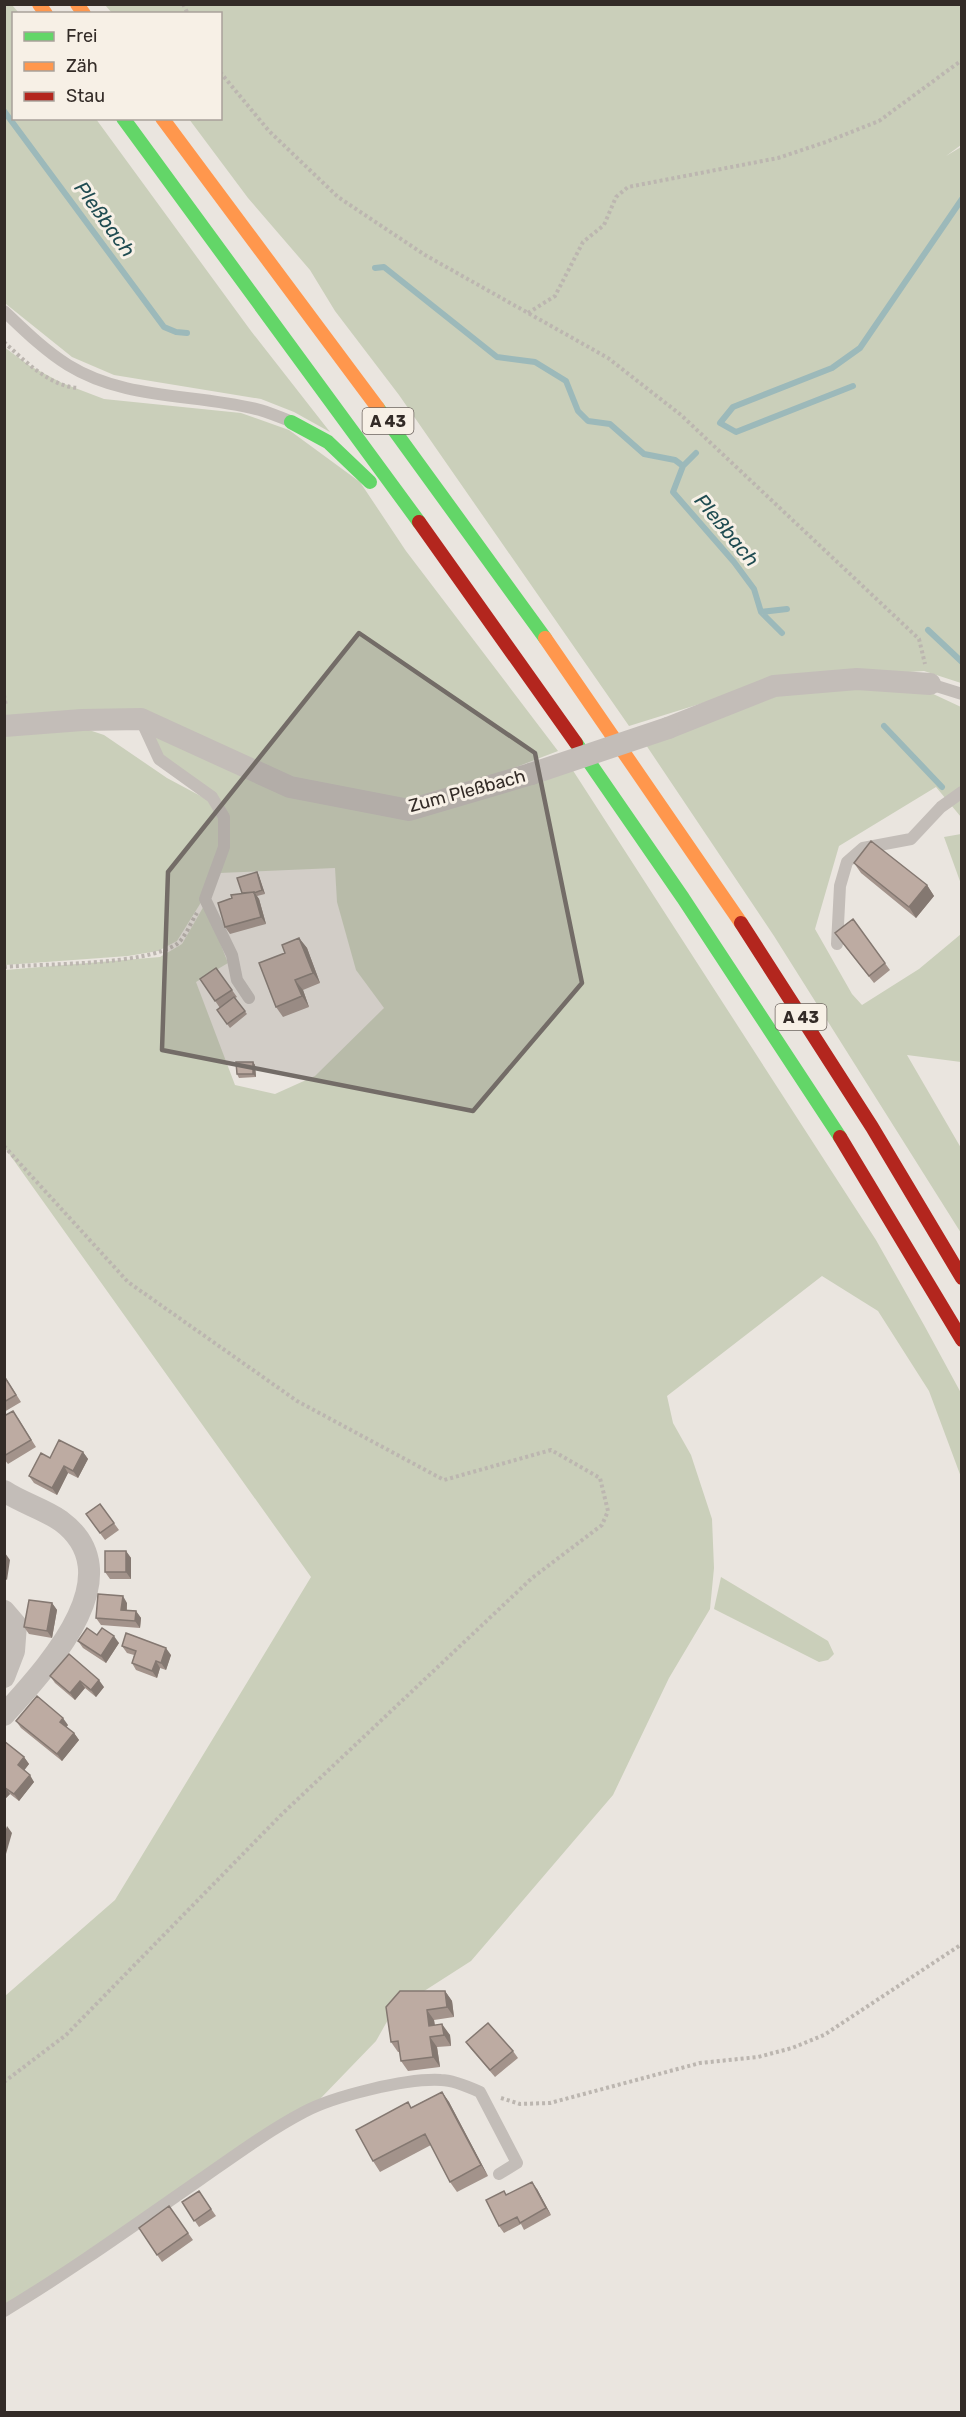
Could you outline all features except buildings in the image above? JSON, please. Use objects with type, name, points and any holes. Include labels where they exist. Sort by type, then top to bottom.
[{"type":"highway","name":"A 43","points":[[124,120],[481,606],[735,974],[841,1139],[962,1340]]},
{"type":"highway","name":"A 43","points":[[163,120],[398,435],[632,763],[804,1022],[917,1201],[962,1278]]},
{"type":"highway","points":[[291,422],[328,442],[356,466],[481,606]]},
{"type":"street","name":"Zum Pleßbach","points":[[4,726],[82,720],[141,719],[290,787],[409,810],[531,774],[668,728],[774,686],[856,679],[930,684]]},
{"type":"street","points":[[4,1491],[62,1521],[85,1547],[88,1584],[73,1631],[50,1663],[4,1715]]},
{"type":"street","points":[[4,1611],[15,1625],[14,1651],[4,1677]]},
{"type":"lane","points":[[4,311],[30,337],[68,365],[111,384],[154,394],[260,410],[291,422]]},
{"type":"lane","points":[[930,684],[962,694]]},
{"type":"lane","points":[[141,719],[159,759],[212,797],[224,817],[224,847],[205,900],[232,955],[237,980],[249,998]]},
{"type":"lane","points":[[837,944],[840,886],[847,862],[863,848],[912,838],[941,807],[962,792]]},
{"type":"lane","points":[[4,2311],[52,2282],[229,2160],[304,2112],[324,2104],[389,2086],[442,2080],[480,2092],[517,2163],[499,2175]]},
{"type":"path","points":[[528,313],[555,296],[583,242],[604,225],[616,197],[628,187],[778,158],[826,142],[879,121],[962,60]]},
{"type":"path","points":[[222,74],[269,131],[338,196],[425,255],[608,358],[701,432],[919,639]]},
{"type":"path","points":[[4,967],[156,954],[179,942],[205,900]]},
{"type":"path","points":[[4,1146],[128,1282],[297,1401],[444,1480],[551,1450],[600,1478],[608,1511],[602,1525],[532,1578],[282,1814],[66,2035],[4,2082]]},
{"type":"path","points":[[480,2092],[520,2104],[550,2103],[700,2063],[776,2054],[824,2035],[962,1944]]},
{"type":"highlighted area","points":[[359,633],[535,753],[582,983],[473,1111],[162,1050],[168,872]]},
{"type":"green space","points":[[4,5],[12,5],[18,12],[12,12],[12,120],[97,120],[251,331],[330,432],[294,412],[261,399],[114,375],[72,357],[6,304]]},
{"type":"green space","points":[[105,5],[961,5],[961,145],[946,156],[961,147],[961,683],[924,671],[774,681],[629,726],[399,395],[335,311],[310,270],[248,198],[190,120],[222,120],[222,12],[111,12]]},
{"type":"green space","points":[[4,347],[30,366],[62,383],[104,399],[241,413],[289,430],[360,482],[406,551],[558,751],[409,808],[291,784],[141,715],[5,720]]},
{"type":"green space","points":[[860,685],[929,692],[961,707],[961,817],[936,787],[839,846],[815,929],[852,994],[862,1005],[919,969],[961,934],[961,1062],[907,1055],[961,1148],[961,1233],[774,936],[644,742],[760,696]]},
{"type":"green space","points":[[83,728],[104,735],[167,778],[208,800],[222,818],[222,847],[200,904],[177,941],[158,951],[128,956],[5,965],[5,734]]},
{"type":"green space","points":[[148,729],[408,814],[572,769],[876,1240],[924,1325],[961,1393],[961,1477],[929,1391],[878,1311],[822,1276],[667,1396],[673,1423],[691,1455],[712,1519],[714,1568],[710,1609],[669,1678],[613,1795],[471,1961],[393,2011],[376,2041],[319,2100],[5,2308],[5,1996],[115,1900],[311,1577],[5,1148],[5,970],[160,957],[182,944],[205,904],[228,963],[196,982],[235,1085],[275,1094],[315,1076],[384,1008],[356,970],[337,902],[335,868],[219,873],[228,818],[161,756]]},
{"type":"green space","points":[[962,834],[961,884],[944,837]]},
{"type":"green space","points":[[721,1577],[828,1641],[834,1654],[828,1660],[819,1662],[714,1609]]},
{"type":"waterway","name":"Pleßbach","points":[[4,111],[164,327],[176,332],[187,333]]},
{"type":"waterway","points":[[853,386],[736,432],[720,423],[733,407],[832,368],[860,348],[962,199]]},
{"type":"waterway","name":"Pleßbach","points":[[375,268],[384,267],[497,357],[535,362],[566,381],[578,411],[588,421],[610,424],[644,454],[675,460],[683,466],[673,492],[734,562],[754,589],[761,612],[782,633]]},
{"type":"waterway","points":[[683,466],[696,453]]},
{"type":"waterway","points":[[761,612],[787,609]]},
{"type":"waterway","points":[[928,630],[962,662]]},
{"type":"waterway","name":"Pleßbach","points":[[884,726],[942,787]]},
{"type":"traffic: fast","points":[[124,120],[419,522]]},
{"type":"traffic: fast","points":[[378,408],[545,638]]},
{"type":"traffic: fast","points":[[291,422],[328,442],[370,482]]},
{"type":"traffic: fast","points":[[576,743],[683,898],[840,1137]]},
{"type":"traffic: slow","points":[[39,4],[45,12]]},
{"type":"traffic: slow","points":[[77,4],[83,12]]},
{"type":"traffic: slow","points":[[163,120],[378,408]]},
{"type":"traffic: slow","points":[[545,638],[741,923]]},
{"type":"traffic: jam","points":[[419,522],[576,743]]},
{"type":"traffic: jam","points":[[741,923],[872,1127],[962,1278]]},
{"type":"traffic: jam","points":[[840,1137],[962,1340]]}]
